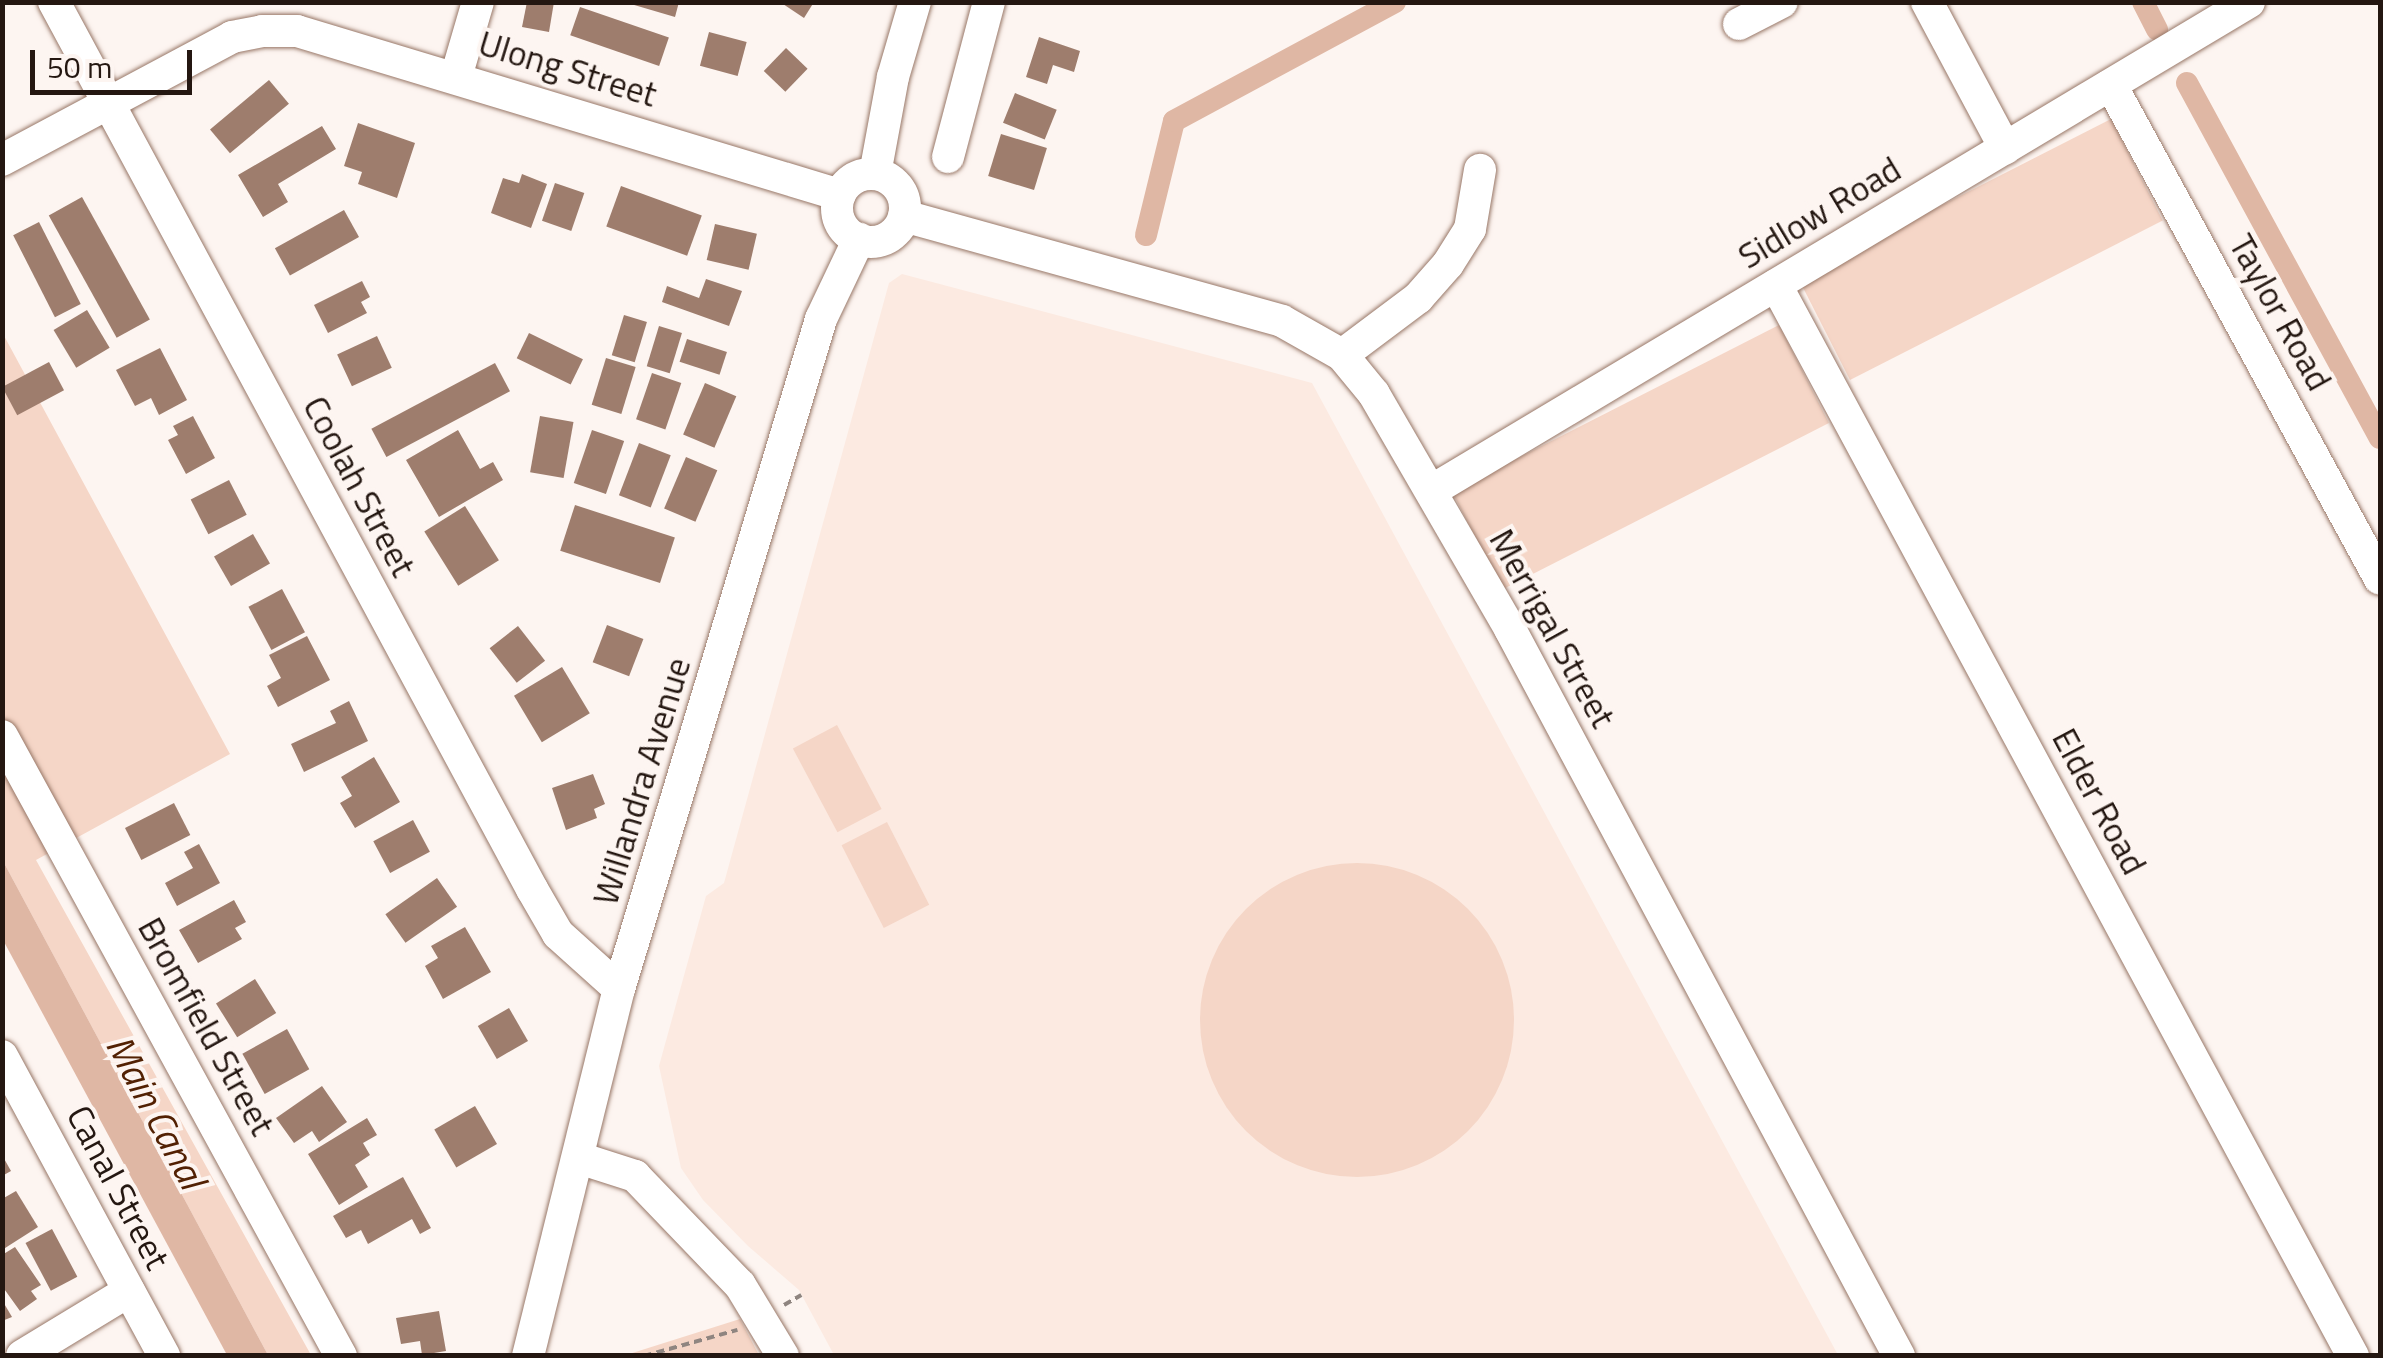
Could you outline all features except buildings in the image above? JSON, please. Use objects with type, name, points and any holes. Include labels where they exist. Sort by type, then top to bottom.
[{"type":"street","name":"Coolah Street","points":[[54,2],[532,890],[558,934],[620,989]]},
{"type":"street","points":[[456,77],[478,2]]},
{"type":"street","points":[[875,174],[890,90],[914,2]]},
{"type":"street","points":[[948,157],[989,2]]},
{"type":"street","points":[[1740,24],[1782,2]]},
{"type":"street","points":[[1927,2],[2005,148]]},
{"type":"street","name":"Sidlow Road","points":[[1431,491],[2243,4]]},
{"type":"street","name":"Ulong Street","points":[[2,160],[232,38],[262,30],[297,32],[456,77],[840,195]]},
{"type":"street","name":"Taylor Road","points":[[2111,85],[2380,578]]},
{"type":"street","points":[[1342,355],[1418,298],[1448,264],[1470,230],[1480,170]]},
{"type":"street","points":[[875,174],[899,189],[904,216],[887,238],[859,239],[840,221],[840,195],[854,178],[875,174]]},
{"type":"street","name":"Merrigal Street","points":[[904,216],[1282,321],[1342,355],[1374,394],[1510,629],[1899,1356]]},
{"type":"street","name":"Willandra Avenue","points":[[528,1356],[620,989],[821,319],[859,239]]},
{"type":"street","name":"Elder Road","points":[[1776,285],[2353,1356]]},
{"type":"street","name":"Bromfield Street","points":[[2,736],[341,1356]]},
{"type":"street","name":"Canal Street","points":[[2,1056],[164,1356]]},
{"type":"street","points":[[579,1158],[635,1176],[740,1285],[783,1356]]},
{"type":"street","points":[[22,1356],[130,1291]]},
{"type":"path","points":[[644,1356],[765,1322],[801,1295]]},
{"type":"shaded area","points":[[2111,119],[2163,221],[1850,380],[1798,278]]},
{"type":"shaded area","points":[[902,274],[1312,383],[1838,1355],[834,1355],[799,1290],[703,1200],[681,1168],[659,1066],[706,896],[724,883],[889,283]]},
{"type":"shaded area","points":[[1779,325],[1829,423],[1502,590],[1452,492]]},
{"type":"shaded area","points":[[2,332],[230,754],[36,860],[311,1355],[268,1355],[3,861]]},
{"type":"shaded area","points":[[837,725],[882,809],[837,832],[793,748]]},
{"type":"shaded area","points":[[887,822],[929,905],[884,928],[842,845]]},
{"type":"shaded area","name":"Main Canal","points":[[3,861],[268,1355],[227,1355],[3,940]]},
{"type":"shaded area","points":[[1357,863],[1388,866],[1417,875],[1444,889],[1468,909],[1488,933],[1502,960],[1511,989],[1511,1051],[1502,1080],[1488,1107],[1468,1131],[1444,1151],[1417,1165],[1388,1174],[1357,1177],[1326,1174],[1297,1165],[1270,1151],[1246,1131],[1226,1107],[1212,1080],[1203,1051],[1200,1020],[1203,989],[1212,960],[1226,933],[1246,909],[1270,889],[1297,875],[1326,866]]},
{"type":"shaded area","points":[[740,1319],[759,1355],[626,1355]]},
{"type":"waterway","points":[[1146,235],[1174,121],[1395,2]]},
{"type":"waterway","points":[[2143,2],[2157,30]]},
{"type":"waterway","points":[[2187,83],[2380,438]]}]
